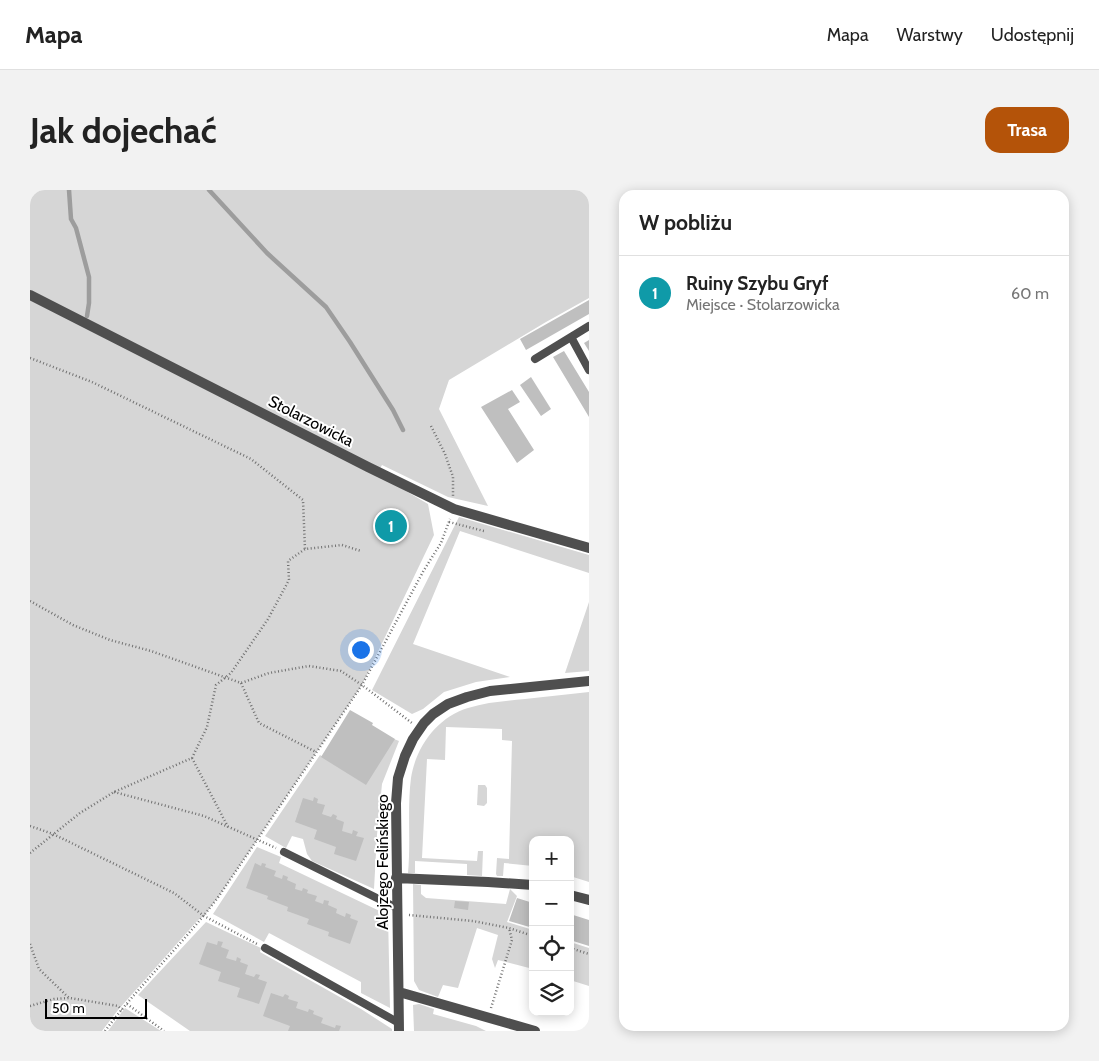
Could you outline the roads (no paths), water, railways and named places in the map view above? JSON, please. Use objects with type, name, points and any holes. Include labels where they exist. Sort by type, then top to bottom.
[{"type":"street","name":"Stolarzowicka","points":[[30,295],[454,509],[589,548]]},
{"type":"street","name":"Alojzego Felińskiego","points":[[399,1027],[396,803],[398,778],[405,756],[419,729],[428,718],[448,704],[467,697],[490,691],[589,681]]},
{"type":"street","points":[[396,878],[529,885]]},
{"type":"street","points":[[574,896],[589,900]]},
{"type":"street","points":[[399,992],[534,1031]]},
{"type":"lane","points":[[534,359],[589,326]]},
{"type":"lane","points":[[571,337],[589,370]]},
{"type":"lane","points":[[284,852],[397,908]]},
{"type":"lane","points":[[265,948],[399,1027]]},
{"type":"waterway","points":[[69,190],[71,219],[76,228],[89,277],[87,316]]},
{"type":"waterway","points":[[209,190],[267,253],[326,307],[393,410],[403,430]]},
{"type":"place","name":"Ruiny Szybu Gryf","points":[[391,526]]}]
